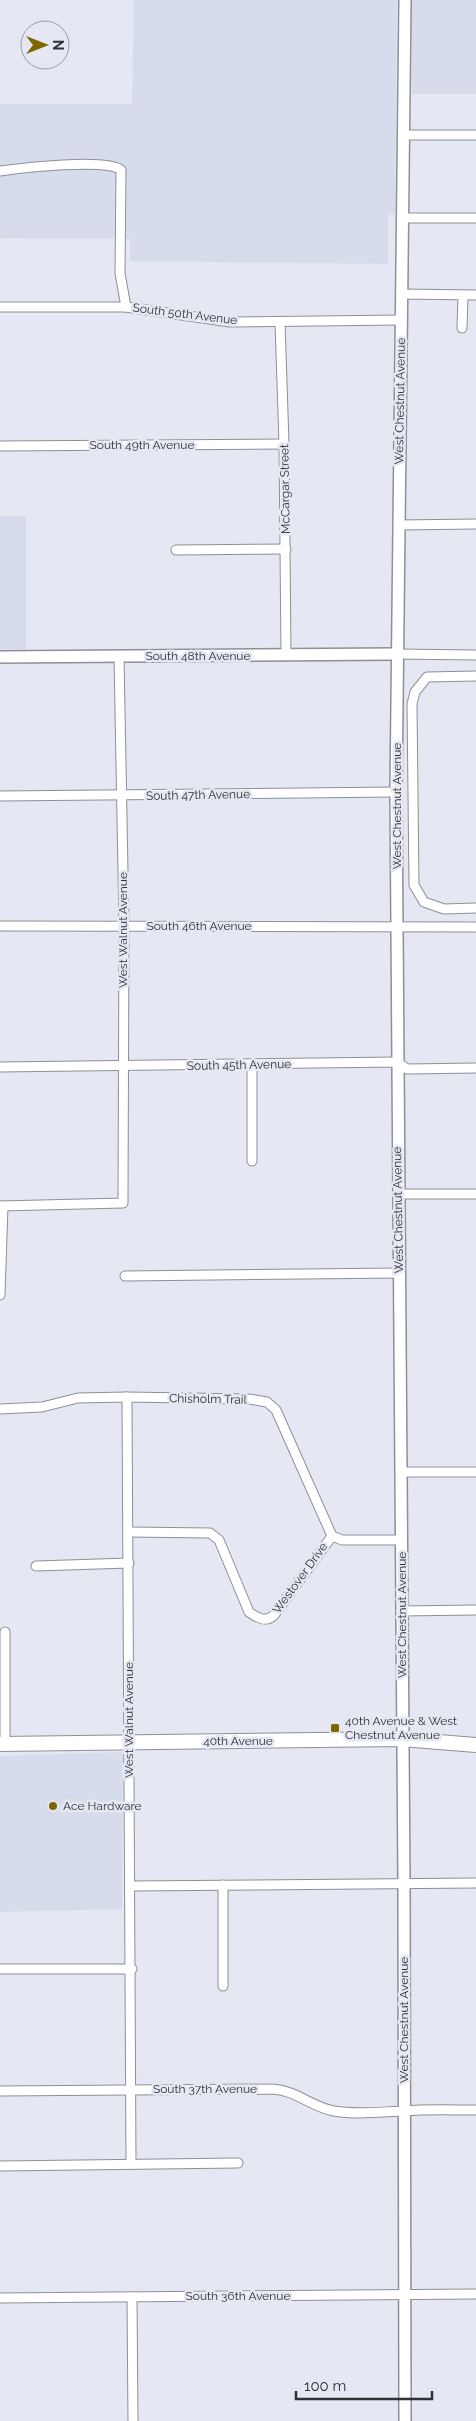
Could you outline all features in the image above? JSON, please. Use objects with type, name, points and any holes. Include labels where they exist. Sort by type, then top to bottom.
[{"type":"main road","name":"40th Avenue","points":[[2,1744],[129,1741],[402,1740],[476,1745]]},
{"type":"street","name":"West Chestnut Avenue","points":[[405,0],[396,654],[397,1062],[402,1472],[405,2421]]},
{"type":"street","points":[[403,135],[476,135]]},
{"type":"street","points":[[0,171],[43,166],[110,166],[121,170],[120,273],[126,307]]},
{"type":"street","points":[[402,218],[476,218]]},
{"type":"street","points":[[401,294],[476,295]]},
{"type":"street","points":[[462,328],[463,295]]},
{"type":"street","name":"South 50th Avenue","points":[[0,307],[126,307],[230,322],[401,320]]},
{"type":"street","name":"McCargar Street","points":[[280,322],[286,548],[286,656]]},
{"type":"street","name":"South 49th Avenue","points":[[0,446],[284,444]]},
{"type":"street","points":[[398,525],[476,524]]},
{"type":"street","points":[[176,550],[286,548]]},
{"type":"street","points":[[396,654],[476,655]]},
{"type":"street","name":"South 48th Avenue","points":[[0,657],[396,654]]},
{"type":"street","name":"West Walnut Avenue","points":[[1,1206],[123,1203],[124,926],[119,656]]},
{"type":"street","points":[[476,676],[426,678],[415,692],[412,704],[414,885],[424,902],[444,909],[476,908]]},
{"type":"street","name":"South 47th Avenue","points":[[0,796],[396,792]]},
{"type":"street","name":"South 46th Avenue","points":[[0,926],[476,927]]},
{"type":"street","name":"South 45th Avenue","points":[[0,1067],[397,1062],[407,1069],[476,1068]]},
{"type":"street","points":[[252,1065],[252,1160]]},
{"type":"street","points":[[398,1194],[476,1194]]},
{"type":"street","points":[[0,1295],[1,1206]]},
{"type":"street","points":[[125,1276],[399,1273]]},
{"type":"street","name":"West Walnut Avenue","points":[[127,1397],[132,1969],[131,2164]]},
{"type":"street","name":"Chisholm Trail","points":[[0,1409],[42,1407],[78,1398],[249,1399],[268,1402],[276,1410],[332,1536]]},
{"type":"street","points":[[402,1472],[476,1472]]},
{"type":"street","name":"Westover Drive","points":[[129,1532],[210,1533],[219,1540],[250,1612],[260,1619],[274,1615],[332,1536],[342,1540],[402,1540]]},
{"type":"street","points":[[36,1566],[129,1563]]},
{"type":"street","points":[[401,1611],[476,1610]]},
{"type":"street","points":[[2,1744],[4,1632]]},
{"type":"street","points":[[223,1884],[223,1986]]},
{"type":"street","points":[[131,1886],[476,1884]]},
{"type":"street","points":[[0,1969],[132,1969]]},
{"type":"street","name":"South 37th Avenue","points":[[0,2091],[131,2089],[286,2090],[308,2099],[315,2105],[335,2111],[371,2114],[404,2111],[476,2110]]},
{"type":"street","points":[[0,2166],[238,2163]]},
{"type":"street","name":"South 36th Avenue","points":[[0,2298],[476,2294]]},
{"type":"street","points":[[132,2297],[133,2421]]},
{"type":"shaded area","points":[[134,0],[397,0],[395,214],[388,215],[388,264],[130,261],[130,239],[0,238],[0,104],[132,104]]},
{"type":"shaded area","points":[[411,0],[476,0],[476,94],[412,94]]},
{"type":"shaded area","points":[[0,516],[26,516],[26,649],[0,649]]},
{"type":"shaded area","points":[[123,1752],[122,1909],[0,1912],[0,1756]]},
{"type":"place","name":"40th Avenue & West Chestnut Avenue","points":[[335,1728]]},
{"type":"place","name":"Ace Hardware","points":[[53,1806]]}]
